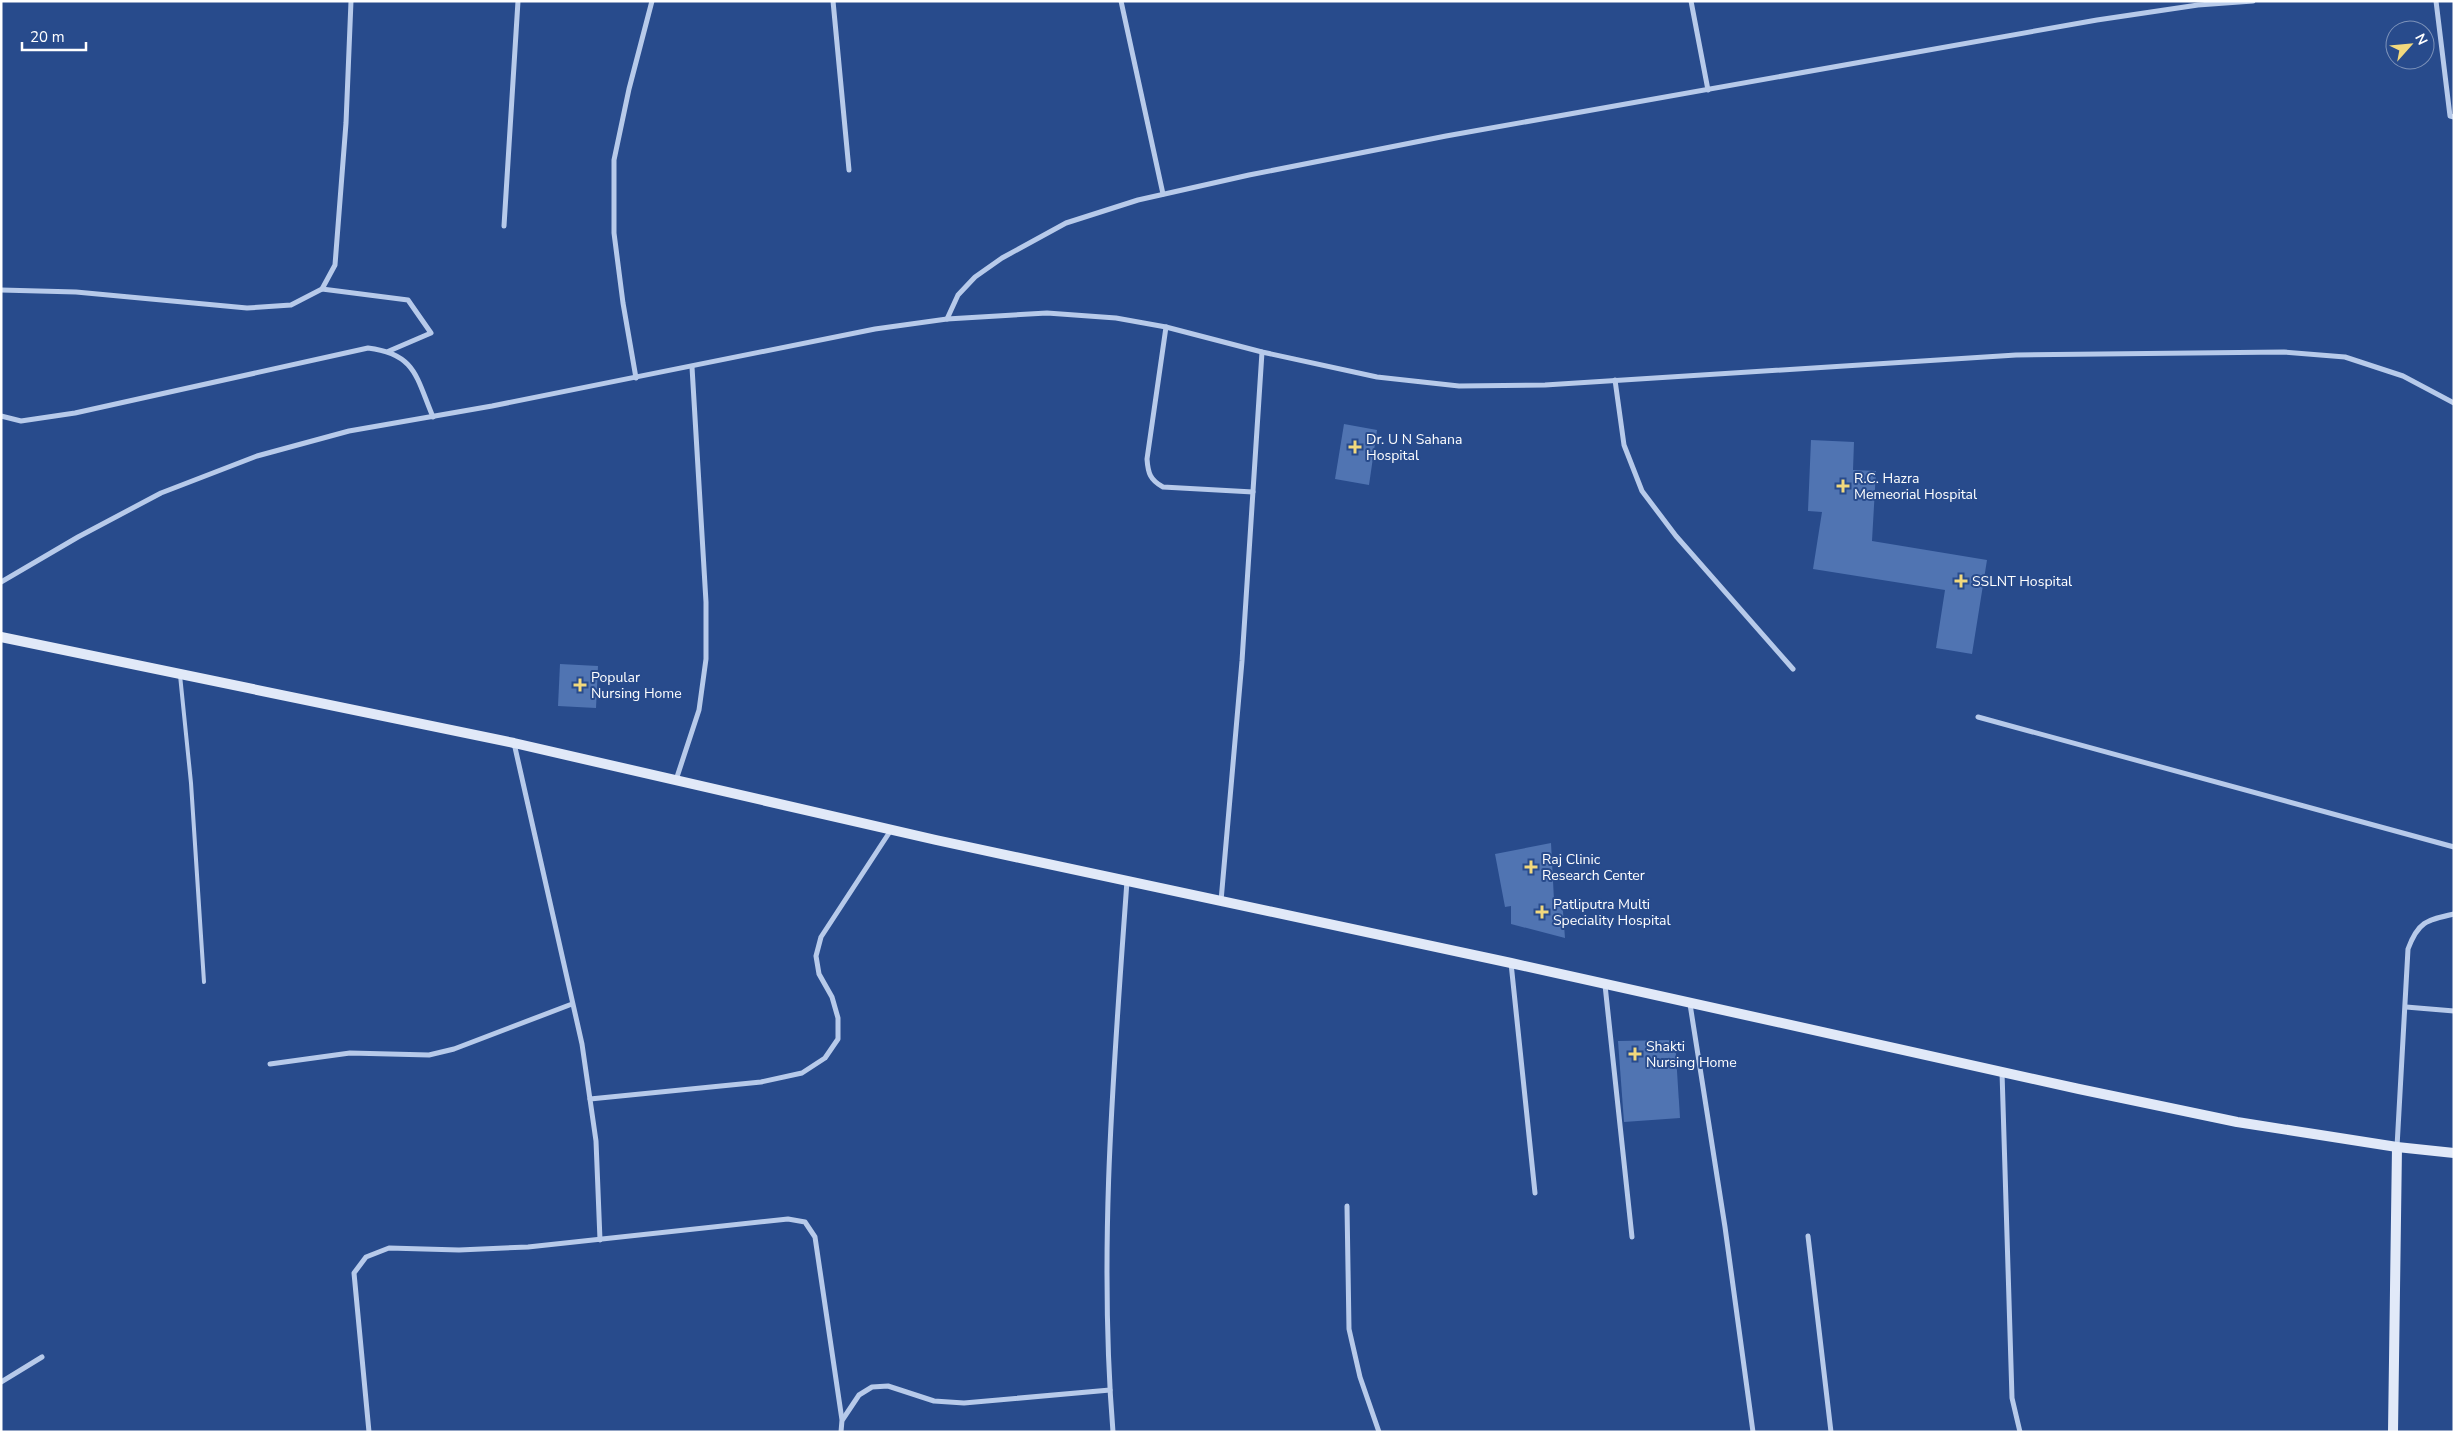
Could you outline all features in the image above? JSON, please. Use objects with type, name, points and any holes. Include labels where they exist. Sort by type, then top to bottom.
[{"type":"main road","points":[[1,637],[514,743],[891,830],[2237,1122],[2397,1147],[2454,1153]]},
{"type":"main road","points":[[2393,1432],[2397,1147]]},
{"type":"street","points":[[1,290],[76,292],[247,308],[291,305],[322,289],[335,265],[346,123],[351,1]]},
{"type":"street","points":[[504,226],[518,1]]},
{"type":"street","points":[[636,378],[623,304],[614,233],[614,160],[652,1]]},
{"type":"street","points":[[833,1],[849,170]]},
{"type":"street","points":[[1121,1],[1163,194]]},
{"type":"street","points":[[1691,1],[1708,90]]},
{"type":"street","points":[[947,319],[958,295],[975,277],[1002,258],[1066,223],[1163,194],[1446,136],[2097,20],[2198,5],[2253,1]]},
{"type":"street","points":[[2436,1],[2444,82],[2450,116],[2454,117]]},
{"type":"street","points":[[322,289],[408,300],[431,334],[389,351]]},
{"type":"street","points":[[1,582],[78,537],[161,493],[257,456],[349,431],[636,378],[875,329],[947,319],[1046,314],[1116,318],[1166,326],[1262,352],[1377,377],[1460,386],[1546,385],[2016,355],[2284,352],[2345,358],[2403,376],[2454,403]]},
{"type":"street","points":[[1166,326],[1147,459],[1148,473],[1154,482],[1163,487],[1253,492]]},
{"type":"street","points":[[1,416],[21,420],[75,413],[368,348],[389,351],[410,366],[433,416]]},
{"type":"street","points":[[1221,901],[1242,661],[1262,352]]},
{"type":"street","points":[[676,780],[699,710],[706,659],[706,602],[692,367]]},
{"type":"street","points":[[1615,380],[1624,445],[1642,491],[1676,536],[1793,669]]},
{"type":"street","points":[[1978,717],[2454,847]]},
{"type":"street","points":[[514,743],[582,1044],[596,1141],[600,1240]]},
{"type":"street","points":[[590,1099],[761,1082],[802,1073],[825,1058],[838,1038],[838,1018],[832,997],[819,974],[816,956],[822,937],[891,830]]},
{"type":"street","points":[[1113,1432],[1106,1269],[1111,1105],[1126,881]]},
{"type":"street","points":[[2397,1147],[2408,949],[2415,931],[2427,920],[2454,914]]},
{"type":"street","points":[[1511,963],[1535,1193]]},
{"type":"street","points":[[1605,985],[1632,1237]]},
{"type":"street","points":[[270,1064],[350,1053],[429,1055],[454,1049],[572,1004]]},
{"type":"street","points":[[1690,1004],[1725,1227],[1753,1432]]},
{"type":"street","points":[[2406,1007],[2454,1011]]},
{"type":"street","points":[[2002,1072],[2012,1398],[2020,1432]]},
{"type":"street","points":[[1347,1206],[1349,1330],[1360,1377],[1379,1432]]},
{"type":"street","points":[[368,1432],[354,1274],[366,1257],[389,1248],[458,1250],[528,1247],[788,1219],[805,1222],[815,1237],[842,1420],[841,1432]]},
{"type":"street","points":[[1808,1236],[1831,1432]]},
{"type":"street","points":[[1,1382],[42,1357]]},
{"type":"street","points":[[842,1420],[859,1395],[872,1387],[888,1386],[934,1401],[964,1403],[1110,1390]]},
{"type":"lane","points":[[180,673],[194,821],[204,982]]},
{"type":"building","points":[[1344,424],[1377,430],[1369,485],[1335,479]]},
{"type":"building","points":[[1811,440],[1854,442],[1853,470],[1876,471],[1872,541],[1987,560],[1972,654],[1936,648],[1945,590],[1813,569],[1822,512],[1808,511]]},
{"type":"building","points":[[560,664],[598,666],[596,708],[558,706]]},
{"type":"building","points":[[1551,843],[1554,900],[1562,899],[1565,938],[1511,924],[1511,906],[1505,907],[1495,854]]},
{"type":"building","points":[[1675,1040],[1680,1118],[1624,1122],[1618,1041]]},
{"type":"place","name":"Dr. U N Sahana Hospital","points":[[1355,447]]},
{"type":"place","name":"R.C. Hazra Memeorial Hospital","points":[[1843,486]]},
{"type":"place","name":"SSLNT Hospital","points":[[1961,581]]},
{"type":"place","name":"Popular Nursing Home","points":[[580,685]]},
{"type":"place","name":"Raj Clinic Research Center","points":[[1531,867]]},
{"type":"place","name":"Patliputra Multi Speciality Hospital","points":[[1542,912]]},
{"type":"place","name":"Shakti Nursing Home","points":[[1635,1054]]}]
